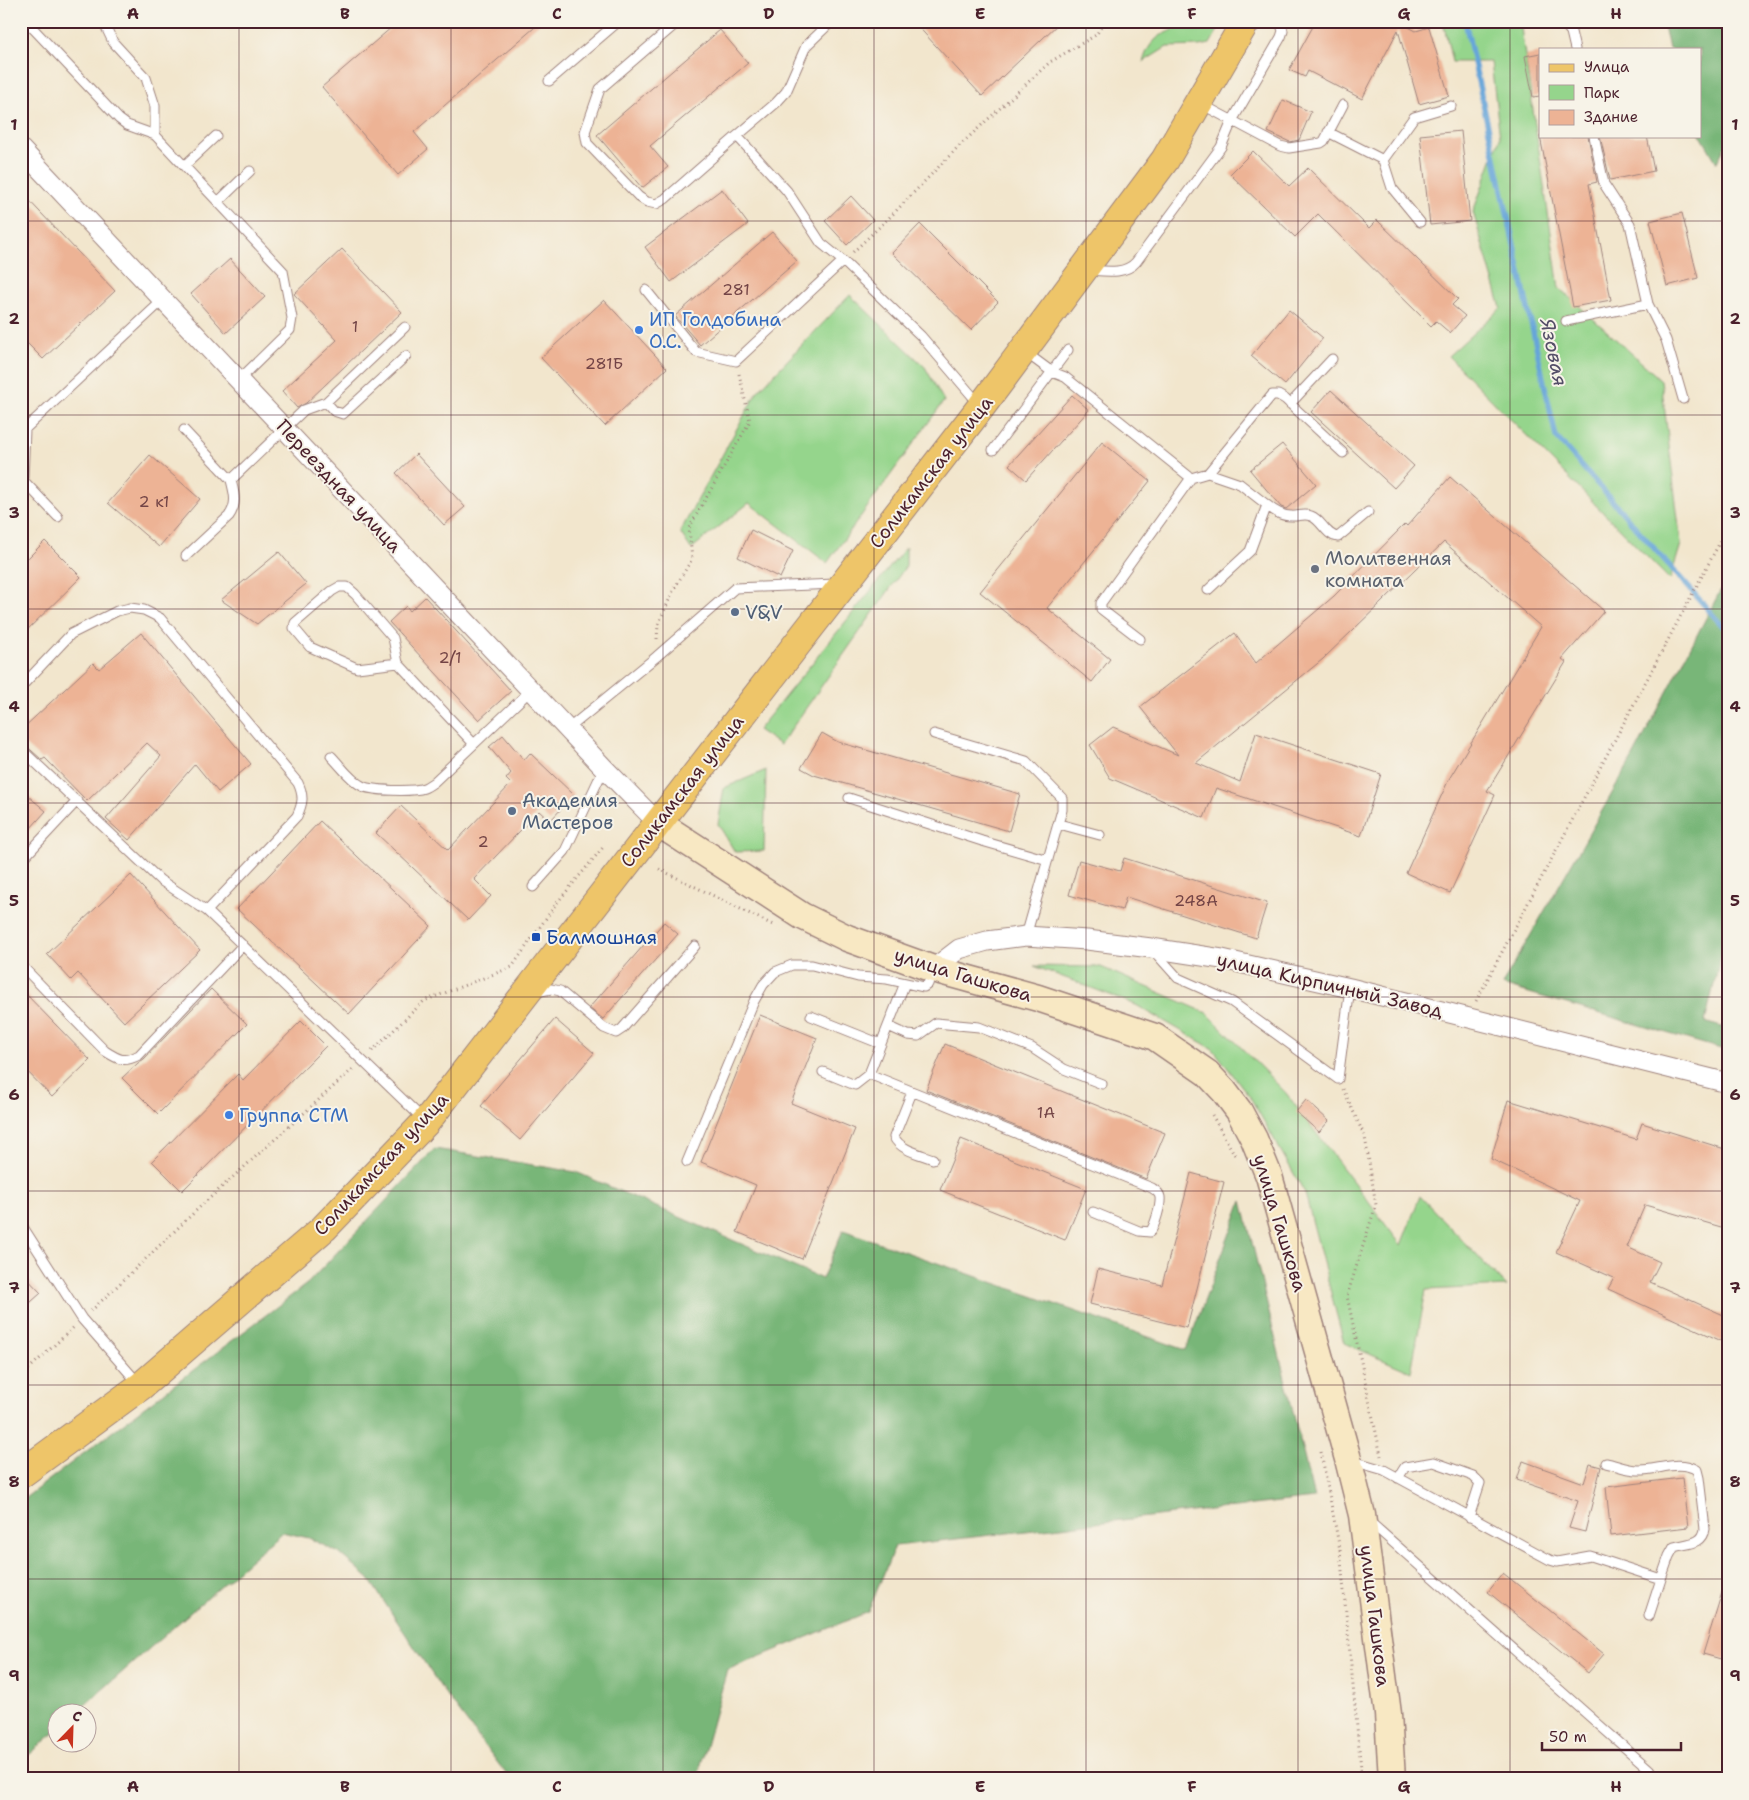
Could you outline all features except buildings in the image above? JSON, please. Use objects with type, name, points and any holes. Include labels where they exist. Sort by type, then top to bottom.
[{"type":"main road","name":"Соликамская улица","points":[[21,1474],[141,1386],[324,1228],[426,1122],[982,407],[1164,160],[1246,21]]},
{"type":"street","name":"Переездная улица","points":[[21,149],[604,768],[658,822]]},
{"type":"street","name":"улица Гашкова","points":[[658,822],[802,916],[848,938],[933,969],[1038,998],[1155,1037],[1207,1073],[1224,1091],[1239,1111],[1254,1139],[1269,1176],[1362,1515],[1388,1714],[1392,1779]]},
{"type":"street","name":"улица Кирпичный Завод","points":[[933,969],[959,949],[987,941],[1026,936],[1086,940],[1152,948],[1222,959],[1350,988],[1728,1083]]},
{"type":"lane","points":[[26,21],[119,119],[127,125],[155,135],[283,271],[292,324],[287,335],[239,380]]},
{"type":"lane","points":[[103,21],[113,42],[146,78],[155,106],[155,135]]},
{"type":"lane","points":[[549,81],[619,21]]},
{"type":"lane","points":[[679,21],[600,89],[584,132],[587,143],[639,197],[647,202],[656,204],[776,103],[786,92],[806,46],[832,21]]},
{"type":"lane","points":[[1083,270],[1116,271],[1132,267],[1221,147],[1232,121],[1281,37],[1283,31],[1280,21]]},
{"type":"lane","points":[[1562,21],[1571,32],[1575,48]]},
{"type":"lane","points":[[1198,102],[1272,143],[1289,148],[1321,143],[1342,104]]},
{"type":"lane","points":[[1383,160],[1414,117],[1451,106]]},
{"type":"lane","points":[[1328,132],[1383,160],[1392,188],[1420,222]]},
{"type":"lane","points":[[184,166],[216,136]]},
{"type":"lane","points":[[737,136],[787,191],[821,243],[843,261],[922,336],[982,407]]},
{"type":"lane","points":[[1594,138],[1604,184],[1630,224],[1648,304],[1666,340],[1683,399]]},
{"type":"lane","points":[[218,202],[250,171]]},
{"type":"lane","points":[[646,290],[696,352],[736,361],[843,261]]},
{"type":"lane","points":[[58,517],[22,480],[23,427],[163,300]]},
{"type":"lane","points":[[1566,322],[1648,304]]},
{"type":"lane","points":[[231,480],[304,410],[326,402],[405,327]]},
{"type":"lane","points":[[1023,350],[1052,372],[1065,377],[1191,478]]},
{"type":"lane","points":[[993,450],[1068,350]]},
{"type":"lane","points":[[326,402],[334,411],[343,414],[406,356]]},
{"type":"lane","points":[[1290,404],[1332,359]]},
{"type":"lane","points":[[1208,474],[1272,395],[1278,395],[1290,404],[1343,453]]},
{"type":"lane","points":[[184,430],[231,480],[235,497],[233,510],[186,556]]},
{"type":"lane","points":[[1140,639],[1106,614],[1101,609],[1101,603],[1191,478],[1208,474],[1240,484],[1282,515],[1308,515],[1313,517],[1330,534],[1338,537],[1368,512]]},
{"type":"lane","points":[[1208,590],[1250,551],[1267,505]]},
{"type":"lane","points":[[568,729],[656,657],[735,588],[844,583]]},
{"type":"lane","points":[[398,663],[357,668],[310,648],[294,628],[295,623],[332,591],[339,587],[347,587],[392,638],[398,663],[474,744]]},
{"type":"lane","points":[[21,687],[71,634],[117,611],[130,608],[144,610],[160,618],[298,783],[303,793],[302,805],[297,816],[207,911]]},
{"type":"lane","points":[[332,756],[363,787],[413,790],[424,788],[434,782],[532,690]]},
{"type":"lane","points":[[934,734],[1026,761],[1062,798],[1059,824],[1026,936]]},
{"type":"lane","points":[[21,749],[160,880],[207,911],[426,1122]]},
{"type":"lane","points":[[533,887],[565,851],[604,768]]},
{"type":"lane","points":[[849,798],[1048,860]]},
{"type":"lane","points":[[21,861],[77,801]]},
{"type":"lane","points":[[1059,824],[1100,835]]},
{"type":"lane","points":[[21,965],[105,1051],[118,1059],[129,1060],[139,1055],[243,945]]},
{"type":"lane","points":[[526,993],[551,989],[560,990],[604,1028],[616,1033],[622,1029],[695,946]]},
{"type":"lane","points":[[1152,948],[1178,978],[1232,1002],[1338,1079],[1350,988]]},
{"type":"lane","points":[[687,1162],[754,1001],[763,985],[775,972],[792,965],[812,966],[858,977],[887,979],[924,986],[928,984],[933,969]]},
{"type":"lane","points":[[823,1072],[855,1085],[868,1074],[905,983]]},
{"type":"lane","points":[[811,1016],[880,1044]]},
{"type":"lane","points":[[888,1026],[908,1035],[918,1036],[936,1023],[980,1027],[1032,1048],[1064,1069],[1102,1084]]},
{"type":"lane","points":[[868,1074],[1152,1188],[1160,1196],[1155,1224],[1150,1232],[1139,1231],[1092,1212]]},
{"type":"lane","points":[[912,1092],[894,1137],[897,1143],[903,1147],[933,1159]]},
{"type":"lane","points":[[21,1224],[82,1319],[141,1386]]},
{"type":"lane","points":[[1348,1459],[1384,1470],[1550,1560],[1557,1562],[1590,1556],[1661,1579]]},
{"type":"lane","points":[[1398,1478],[1405,1467],[1434,1462],[1473,1476],[1480,1483],[1469,1517]]},
{"type":"lane","points":[[1606,1463],[1637,1470],[1682,1465],[1697,1470],[1705,1535],[1700,1541],[1674,1547],[1669,1556],[1649,1616]]},
{"type":"lane","points":[[1362,1515],[1641,1762],[1656,1779]]},
{"type":"path","points":[[843,261],[892,215],[958,147],[1050,62],[1096,35],[1105,21]]},
{"type":"path","points":[[656,657],[658,625],[674,588],[692,559],[688,528],[750,421],[736,361]]},
{"type":"path","points":[[1467,1018],[1727,526]]},
{"type":"path","points":[[21,1376],[120,1285],[202,1205],[424,1001],[512,967],[556,904],[605,845]]},
{"type":"path","points":[[1338,1079],[1365,1137],[1376,1205],[1347,1296],[1384,1470]]},
{"type":"green space","points":[[1194,21],[1223,21],[1210,44],[1167,47],[1143,62],[1146,52],[1156,39],[1169,31],[1194,24]]},
{"type":"green space","points":[[1443,21],[1520,21],[1559,288],[1661,380],[1681,544],[1670,580],[1448,356],[1501,308],[1473,212],[1500,138],[1491,62],[1452,62]]},
{"type":"green space","points":[[1663,21],[1728,21],[1728,140],[1717,163],[1702,137],[1702,48],[1669,48]]},
{"type":"green space","points":[[850,295],[925,367],[944,401],[827,563],[749,503],[691,549],[680,532],[757,392]]},
{"type":"green space","points":[[906,547],[906,566],[780,745],[758,730]]},
{"type":"green space","points":[[1728,576],[1728,927],[1705,1022],[1728,1029],[1728,1051],[1502,985],[1634,755]]},
{"type":"green space","points":[[766,770],[764,851],[735,852],[718,824],[724,788]]},
{"type":"green space","points":[[1034,966],[1101,967],[1207,1013],[1286,1093],[1401,1245],[1420,1196],[1506,1286],[1426,1290],[1411,1372],[1344,1343],[1305,1193],[1250,1097],[1213,1049],[1136,1005]]},
{"type":"green space","points":[[435,1149],[576,1172],[822,1279],[843,1230],[1186,1350],[1242,1201],[1314,1498],[895,1546],[868,1612],[727,1670],[698,1775],[694,1779],[510,1779],[444,1692],[369,1579],[339,1553],[309,1538],[282,1532],[88,1702],[48,1702],[48,1738],[21,1762],[21,1501],[308,1283]]},
{"type":"waterway","name":"Язовая","points":[[1465,21],[1556,437],[1728,632]]},
{"type":"place","name":"ИП Голдобина О.С.","points":[[639,330]]},
{"type":"place","name":"Молитвенная комната","points":[[1315,569]]},
{"type":"place","name":"V&V","points":[[735,612]]},
{"type":"place","name":"Академия Мастеров","points":[[512,811]]},
{"type":"place","name":"Балмошная","points":[[536,937]]},
{"type":"place","name":"Группа СТМ","points":[[229,1115]]}]
